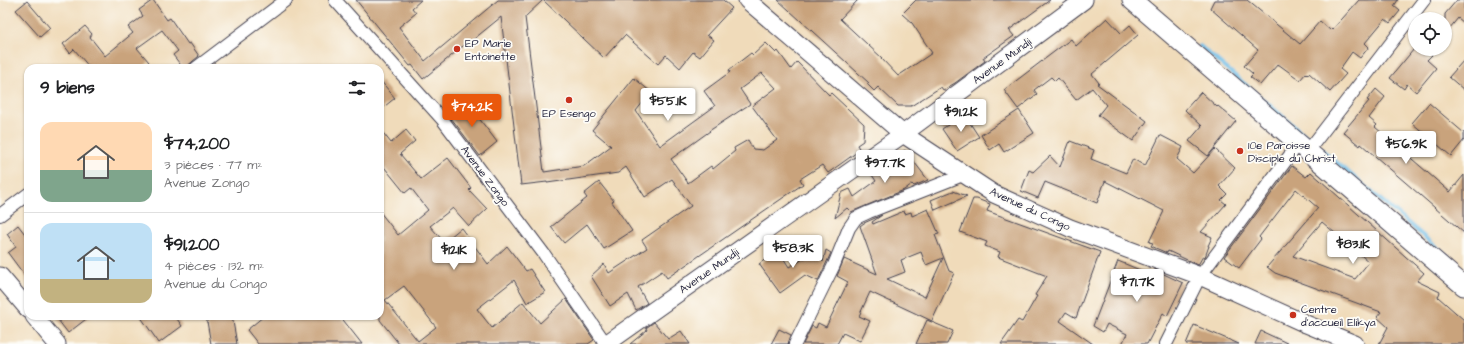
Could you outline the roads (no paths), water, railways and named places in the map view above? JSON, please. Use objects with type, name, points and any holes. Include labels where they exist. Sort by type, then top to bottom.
[{"type":"main road","points":[[1132,0],[1464,286]]},
{"type":"street","points":[[201,64],[286,0]]},
{"type":"street","name":"Avenue Zongo","points":[[335,0],[442,119],[544,254],[606,344]]},
{"type":"street","name":"Avenue du Congo","points":[[747,0],[903,134],[963,175],[994,194],[1070,228],[1200,276],[1306,324],[1355,344]]},
{"type":"street","name":"Avenue Mundji","points":[[606,344],[903,134],[1084,0]]},
{"type":"street","points":[[1166,344],[1200,276],[1424,0]]},
{"type":"street","points":[[795,344],[834,265],[849,228],[856,218],[963,175]]},
{"type":"street","points":[[1,215],[24,197]]},
{"type":"street","points":[[0,276],[24,304]]},
{"type":"street","points":[[37,320],[57,344]]},
{"type":"waterway","points":[[1200,46],[1448,257]]},
{"type":"place","name":"EP Marie Entoinette","points":[[457,49]]},
{"type":"place","name":"EP Esengo","points":[[569,100]]},
{"type":"place","name":"10e Paroisse Disciple du Christ","points":[[1240,151]]},
{"type":"place","name":"Centre d'accueil Elikya","points":[[1293,315]]}]
